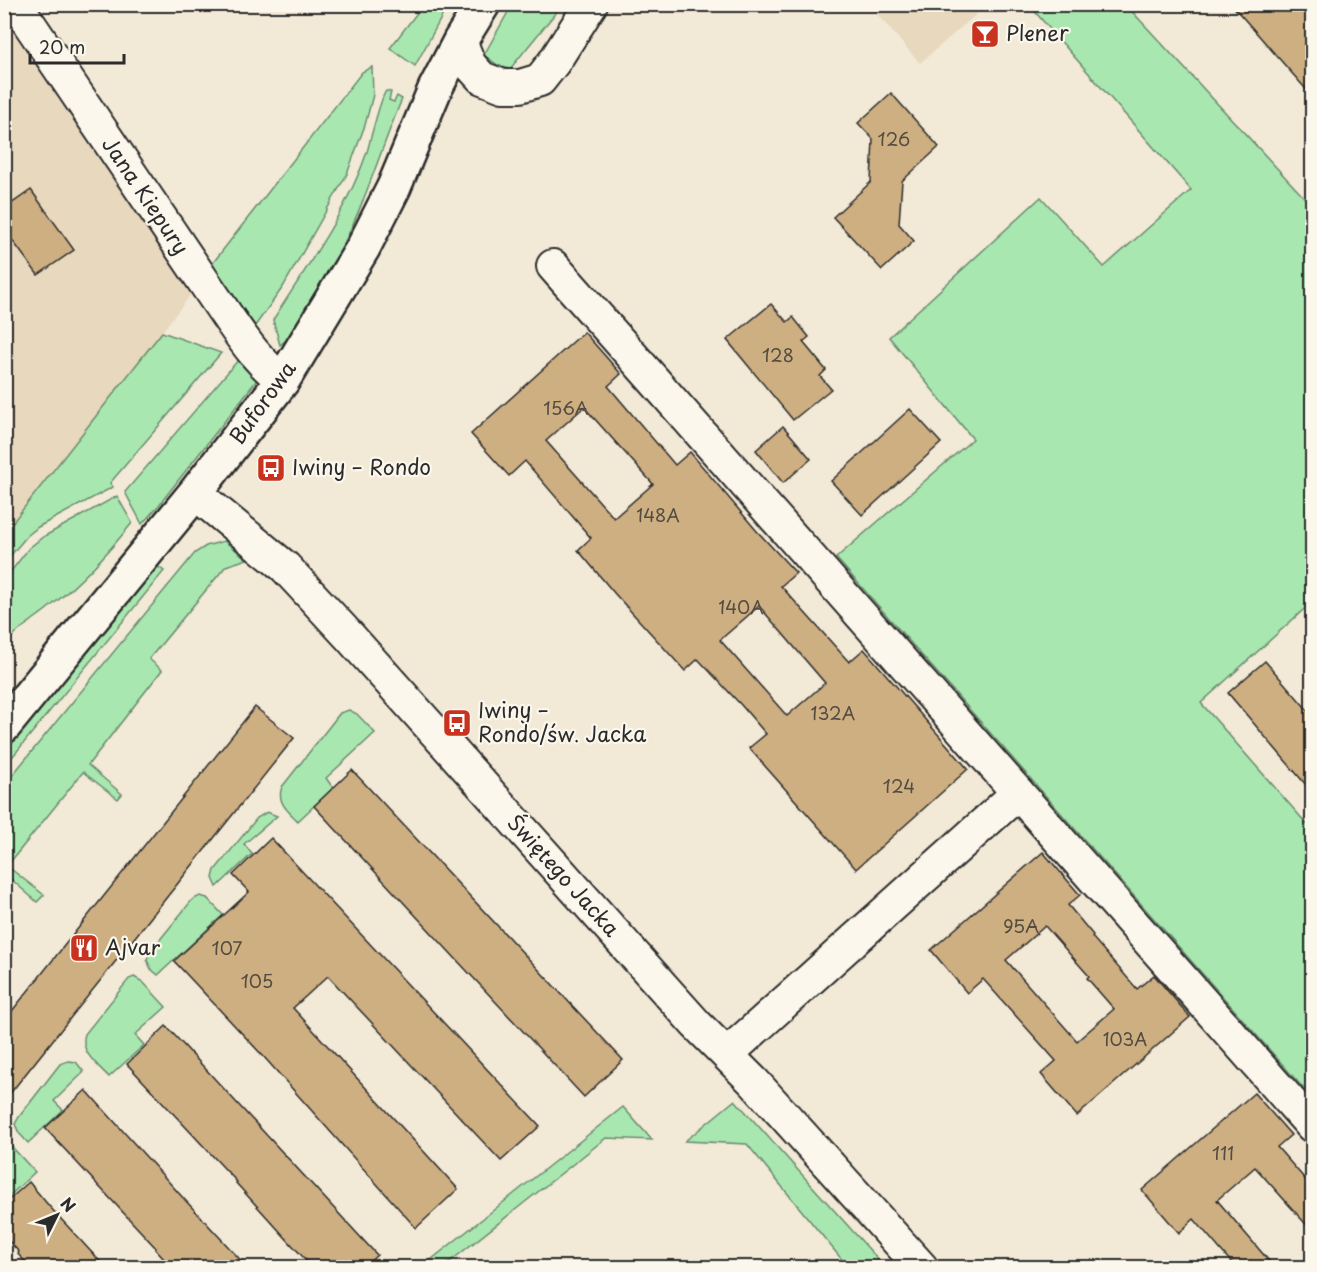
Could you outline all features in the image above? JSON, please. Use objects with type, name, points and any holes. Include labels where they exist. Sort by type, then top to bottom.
[{"type":"main road","name":"Buforowa","points":[[4,726],[195,493],[283,380],[363,249],[394,187],[435,89],[460,41],[483,4]]},
{"type":"street","name":"Jana Kiepury","points":[[16,4],[226,316],[263,362],[283,380]]},
{"type":"street","points":[[460,41],[470,65],[482,78],[502,86],[520,86],[540,80],[591,4]]},
{"type":"street","points":[[553,266],[1312,1126]]},
{"type":"street","name":"Świętego Jacka","points":[[195,493],[293,576],[696,1024],[727,1054],[922,1268]]},
{"type":"street","points":[[727,1054],[1018,793]]},
{"type":"shaded area","points":[[869,5],[987,5],[920,63]]},
{"type":"shaded area","points":[[4,20],[192,293],[5,532],[4,532]]},
{"type":"green space","points":[[423,5],[446,5],[447,7],[415,66],[390,48]]},
{"type":"green space","points":[[512,5],[562,5],[510,69],[499,66],[484,55]]},
{"type":"green space","points":[[1029,5],[1126,5],[1312,206],[1312,602],[1201,703],[1312,830],[1312,1098],[836,558],[973,439],[889,337],[1041,197],[1104,267],[1191,190]]},
{"type":"green space","points":[[372,67],[373,95],[347,174],[283,287],[255,326],[212,264],[362,72]]},
{"type":"green space","points":[[386,91],[391,92],[389,100],[394,102],[397,96],[402,99],[355,219],[325,278],[286,340],[280,345],[273,320],[325,239],[349,196],[367,152]]},
{"type":"green space","points":[[162,332],[221,353],[110,483],[113,487],[38,527],[27,536],[5,562],[5,532]]},
{"type":"green space","points":[[245,352],[264,371],[142,524],[125,492]]},
{"type":"green space","points":[[117,496],[132,523],[83,577],[5,644],[5,579],[29,548],[43,537]]},
{"type":"green space","points":[[224,541],[247,559],[226,566],[149,659],[162,670],[88,765],[122,794],[118,799],[83,772],[7,866],[44,895],[37,902],[5,874],[5,784],[195,553],[206,546]]},
{"type":"green space","points":[[157,566],[164,571],[5,766],[5,752]]},
{"type":"green space","points":[[349,710],[357,714],[375,733],[326,778],[333,788],[298,821],[282,802],[282,787],[340,713]]},
{"type":"green space","points":[[267,812],[277,816],[244,844],[252,854],[217,887],[213,878],[215,870],[257,818]]},
{"type":"green space","points":[[200,896],[207,898],[223,915],[158,975],[151,969],[147,960],[150,952],[192,900]]},
{"type":"green space","points":[[134,977],[143,982],[166,1007],[135,1035],[144,1045],[109,1077],[87,1052],[85,1034],[129,979]]},
{"type":"green space","points":[[68,1061],[76,1062],[84,1072],[54,1101],[63,1110],[28,1143],[15,1124],[60,1064]]},
{"type":"green space","points":[[735,1100],[885,1267],[848,1267],[747,1144],[685,1141]]},
{"type":"green space","points":[[623,1107],[652,1140],[606,1138],[443,1267],[422,1267]]},
{"type":"green space","points":[[5,1144],[11,1146],[35,1172],[5,1200]]},
{"type":"building","points":[[1231,4],[1312,4],[1312,96],[1261,38]]},
{"type":"building","points":[[891,93],[939,147],[902,181],[899,224],[914,241],[882,270],[833,217],[871,182],[873,139],[858,123]]},
{"type":"building","points":[[31,190],[74,250],[38,275],[4,229],[4,209]]},
{"type":"building","points":[[771,304],[787,322],[793,317],[809,337],[803,342],[826,370],[820,376],[831,389],[793,420],[727,340]]},
{"type":"building","points":[[584,332],[621,374],[608,386],[675,465],[690,452],[796,573],[781,586],[849,662],[864,649],[968,769],[856,869],[749,748],[766,734],[742,706],[698,659],[685,671],[615,594],[578,550],[591,538],[525,461],[509,476],[471,434]],"holes":[[[584,407],[653,484],[614,518],[546,441]],[[759,606],[825,683],[787,716],[720,640]]]},
{"type":"building","points":[[910,409],[941,443],[862,515],[831,481]]},
{"type":"building","points":[[783,426],[811,459],[783,483],[756,450]]},
{"type":"building","points":[[1265,661],[1312,715],[1312,792],[1228,693]]},
{"type":"building","points":[[255,707],[294,738],[4,1101],[4,1021]]},
{"type":"building","points":[[352,770],[623,1060],[584,1097],[314,806]]},
{"type":"building","points":[[271,838],[540,1126],[501,1161],[328,976],[293,1008],[458,1189],[416,1228],[264,1057],[174,961],[249,892],[233,875]]},
{"type":"building","points":[[1043,852],[1080,895],[1068,905],[1137,989],[1154,975],[1190,1017],[1077,1116],[1041,1074],[1056,1061],[983,979],[967,993],[931,950]],"holes":[[[1045,926],[1089,976],[1087,978],[1114,1009],[1077,1041],[1006,960]]]},
{"type":"building","points":[[166,1026],[377,1255],[363,1268],[313,1268],[127,1064]]},
{"type":"building","points":[[86,1090],[248,1268],[172,1268],[45,1128]]},
{"type":"building","points":[[1254,1093],[1291,1135],[1277,1147],[1312,1187],[1312,1231],[1255,1167],[1217,1200],[1275,1268],[1236,1268],[1194,1219],[1179,1233],[1142,1190]]},
{"type":"building","points":[[29,1182],[106,1268],[31,1268],[18,1254],[19,1252],[4,1236],[4,1204]]},
{"type":"place","name":"Plener","points":[[985,34]]},
{"type":"place","name":"Iwiny – Rondo","points":[[271,468]]},
{"type":"place","name":"Iwiny – Rondo/św. Jacka","points":[[457,723]]},
{"type":"place","name":"Ajvar","points":[[84,948]]}]
